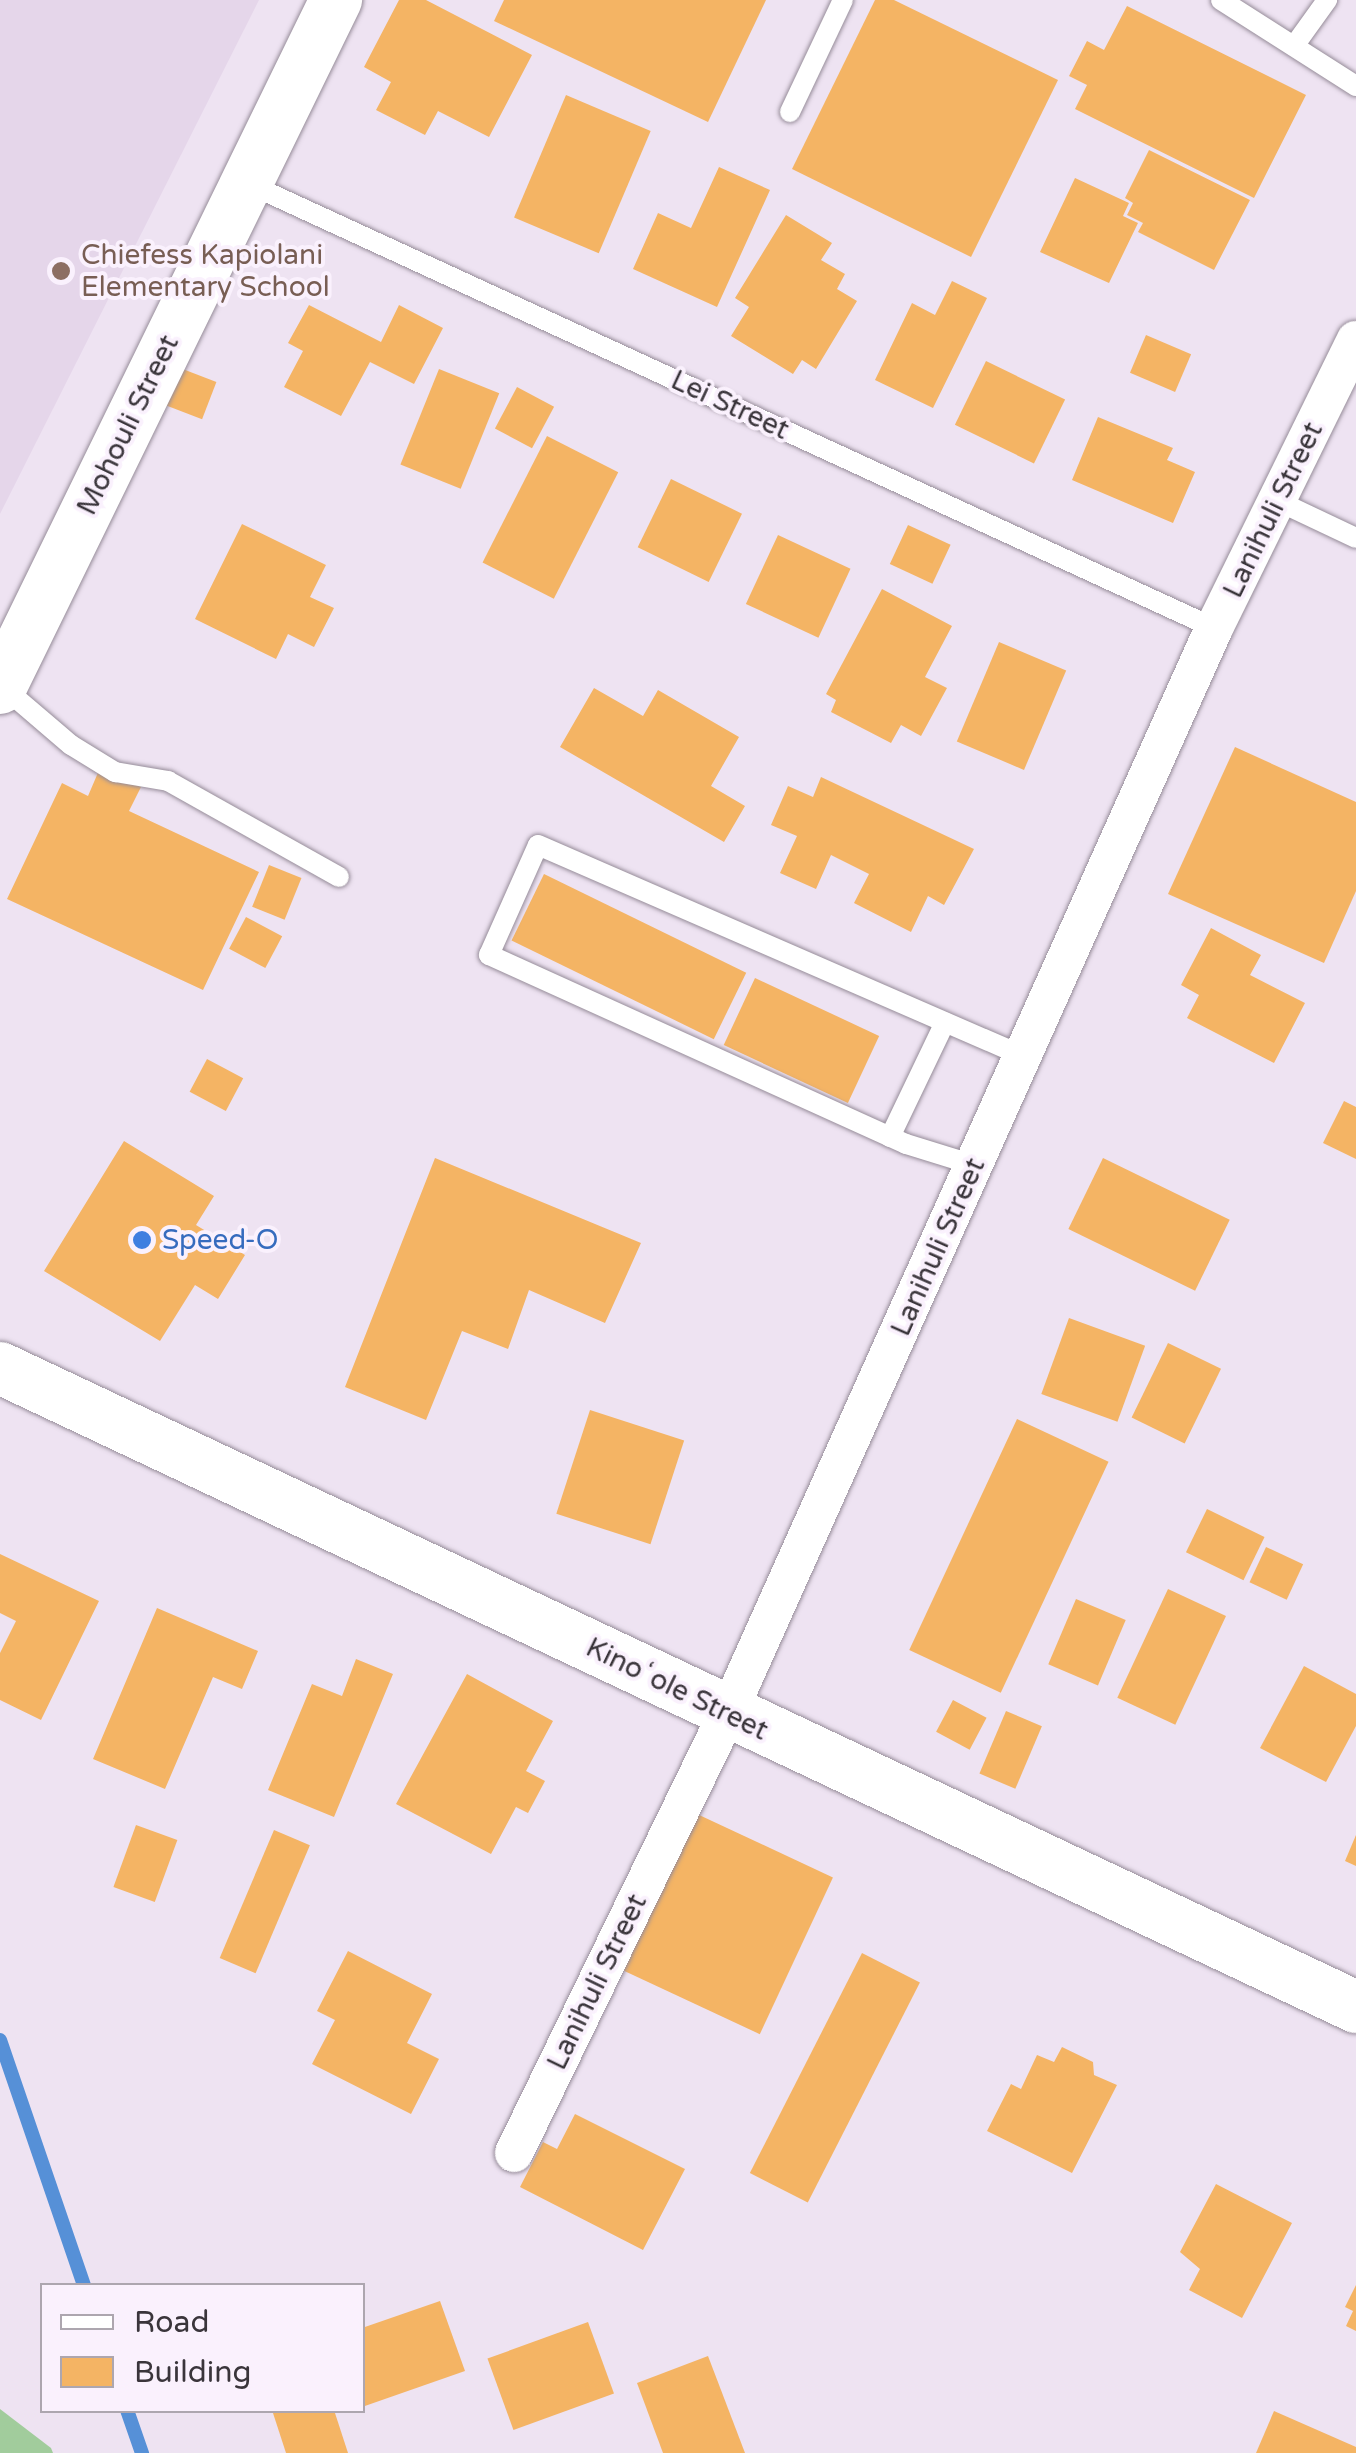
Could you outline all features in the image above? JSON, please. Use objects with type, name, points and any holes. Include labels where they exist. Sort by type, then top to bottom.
[{"type":"street","name":"Mohouli Street","points":[[1,687],[336,0]]},
{"type":"street","name":"Lanihuli Street","points":[[514,2153],[728,1713],[1214,628],[1280,502],[1356,340]]},
{"type":"street","name":"Kinoʻole Street","points":[[0,1368],[1356,2008]]},
{"type":"lane","points":[[790,112],[842,0]]},
{"type":"lane","points":[[1221,0],[1356,86]]},
{"type":"lane","points":[[1294,46],[1327,0]]},
{"type":"lane","name":"Lei Street","points":[[246,182],[1214,628]]},
{"type":"lane","points":[[1280,502],[1356,538]]},
{"type":"lane","points":[[1,687],[71,745],[115,772],[168,781],[340,878]]},
{"type":"lane","points":[[974,1165],[890,1137],[489,954],[538,845],[1023,1056]]},
{"type":"lane","points":[[890,1137],[945,1022]]},
{"type":"shaded area","name":"Chiefess Kapiolani Elementary School","points":[[0,0],[259,0],[0,514]]},
{"type":"green space","points":[[0,2409],[51,2448],[53,2453],[0,2453]]},
{"type":"building","points":[[399,0],[426,0],[532,55],[489,137],[438,111],[425,135],[376,110],[391,82],[364,67]]},
{"type":"building","points":[[504,0],[766,0],[708,122],[494,21]]},
{"type":"building","points":[[875,0],[894,0],[1058,80],[971,257],[792,169]]},
{"type":"building","points":[[1127,6],[1306,95],[1254,198],[1075,109],[1087,85],[1069,76],[1087,41],[1104,50]]},
{"type":"building","points":[[566,95],[651,131],[599,253],[514,217]]},
{"type":"building","points":[[1149,150],[1250,200],[1214,270],[1138,232],[1143,223],[1127,215],[1133,203],[1125,198]]},
{"type":"building","points":[[719,167],[770,190],[717,307],[633,269],[658,213],[691,228]]},
{"type":"building","points":[[1075,178],[1129,203],[1123,216],[1138,223],[1109,283],[1040,252]]},
{"type":"building","points":[[786,215],[832,243],[821,260],[845,274],[837,289],[857,301],[816,369],[802,360],[793,374],[731,336],[749,307],[735,298]]},
{"type":"building","points":[[952,281],[987,298],[933,408],[875,380],[912,303],[935,315]]},
{"type":"building","points":[[309,305],[381,342],[399,305],[443,328],[414,384],[370,362],[341,416],[284,387],[303,351],[288,343]]},
{"type":"building","points":[[1146,335],[1191,354],[1175,392],[1130,373]]},
{"type":"building","points":[[986,361],[1065,400],[1034,463],[955,425]]},
{"type":"building","points":[[180,368],[216,382],[202,419],[166,405]]},
{"type":"building","points":[[439,369],[499,393],[461,489],[400,464]]},
{"type":"building","points":[[517,387],[554,407],[532,448],[495,428]]},
{"type":"building","points":[[1098,417],[1173,448],[1167,460],[1195,472],[1173,523],[1072,480]]},
{"type":"building","points":[[547,436],[618,472],[554,599],[483,563]]},
{"type":"building","points":[[671,479],[742,514],[709,582],[638,547]]},
{"type":"building","points":[[242,524],[326,565],[310,597],[334,608],[314,647],[288,634],[276,659],[195,619]]},
{"type":"building","points":[[908,525],[951,545],[932,584],[890,564]]},
{"type":"building","points":[[778,535],[851,569],[818,638],[746,604]]},
{"type":"building","points":[[882,589],[952,626],[925,677],[947,688],[921,736],[901,725],[891,743],[831,712],[836,700],[826,694]]},
{"type":"building","points":[[999,642],[1066,671],[1024,770],[957,741]]},
{"type":"building","points":[[594,688],[643,716],[658,690],[739,737],[711,786],[745,806],[724,842],[560,747]]},
{"type":"building","points":[[1235,747],[1356,802],[1356,891],[1324,963],[1168,894]]},
{"type":"building","points":[[100,768],[141,787],[129,811],[259,872],[203,990],[7,899],[62,783],[88,796]]},
{"type":"building","points":[[821,777],[974,849],[944,905],[928,896],[911,932],[854,903],[869,874],[831,855],[816,889],[780,873],[797,836],[771,825],[788,786],[813,797]]},
{"type":"building","points":[[269,865],[301,878],[285,920],[252,907]]},
{"type":"building","points":[[544,874],[746,973],[714,1039],[512,941]]},
{"type":"building","points":[[246,917],[282,936],[265,968],[229,949]]},
{"type":"building","points":[[1211,928],[1261,955],[1250,975],[1305,1003],[1274,1063],[1187,1018],[1199,995],[1181,985]]},
{"type":"building","points":[[755,978],[879,1036],[848,1103],[724,1045]]},
{"type":"building","points":[[207,1059],[243,1078],[226,1111],[190,1092]]},
{"type":"building","points":[[1344,1101],[1356,1107],[1356,1159],[1323,1143]]},
{"type":"building","name":"Speed-O","points":[[124,1141],[214,1196],[196,1225],[245,1255],[218,1299],[195,1285],[160,1341],[44,1271]]},
{"type":"building","points":[[435,1158],[641,1243],[605,1323],[529,1290],[508,1349],[462,1331],[426,1420],[345,1387]]},
{"type":"building","points":[[1103,1158],[1230,1220],[1195,1291],[1068,1229]]},
{"type":"building","points":[[1069,1318],[1145,1346],[1117,1422],[1041,1394]]},
{"type":"building","points":[[1168,1343],[1221,1369],[1185,1443],[1132,1418]]},
{"type":"building","points":[[590,1410],[684,1441],[650,1544],[556,1514]]},
{"type":"building","points":[[1017,1419],[1109,1462],[1001,1693],[909,1650]]},
{"type":"building","points":[[1207,1509],[1265,1537],[1243,1580],[1186,1552]]},
{"type":"building","points":[[1266,1547],[1303,1564],[1287,1600],[1250,1582]]},
{"type":"building","points":[[0,1554],[99,1601],[41,1720],[0,1700],[0,1653],[16,1621],[0,1613]]},
{"type":"building","points":[[1168,1589],[1226,1616],[1175,1725],[1117,1698]]},
{"type":"building","points":[[1076,1599],[1126,1620],[1098,1685],[1048,1664]]},
{"type":"building","points":[[157,1608],[258,1651],[242,1689],[213,1677],[165,1789],[93,1759]]},
{"type":"building","points":[[356,1659],[393,1674],[334,1817],[268,1790],[312,1684],[342,1696]]},
{"type":"building","points":[[1304,1666],[1356,1694],[1356,1726],[1326,1782],[1260,1748]]},
{"type":"building","points":[[467,1674],[553,1721],[526,1771],[545,1781],[528,1813],[516,1807],[491,1854],[396,1804]]},
{"type":"building","points":[[953,1700],[987,1718],[970,1750],[936,1732]]},
{"type":"building","points":[[1006,1711],[1042,1726],[1015,1789],[979,1774]]},
{"type":"building","points":[[697,1814],[833,1877],[760,2034],[624,1971]]},
{"type":"building","points":[[136,1825],[177,1840],[155,1902],[113,1887]]},
{"type":"building","points":[[274,1830],[310,1845],[256,1973],[220,1958]]},
{"type":"building","points":[[1356,1835],[1356,1866],[1345,1861]]},
{"type":"building","points":[[348,1951],[432,1994],[407,2043],[439,2059],[411,2114],[312,2064],[335,2020],[317,2011]]},
{"type":"building","points":[[862,1953],[920,1983],[808,2203],[750,2173]]},
{"type":"building","points":[[1062,2047],[1093,2062],[1094,2075],[1117,2085],[1072,2173],[987,2131],[1011,2084],[1021,2089],[1037,2055],[1054,2062]]},
{"type":"building","points":[[575,2114],[685,2169],[643,2250],[520,2187],[543,2142],[557,2149]]},
{"type":"building","points":[[1216,2184],[1292,2223],[1242,2318],[1189,2290],[1200,2269],[1180,2252]]},
{"type":"building","points":[[1356,2285],[1356,2331],[1346,2326],[1353,2311],[1345,2307]]},
{"type":"building","points":[[440,2301],[465,2371],[365,2406],[365,2327]]},
{"type":"building","points":[[588,2322],[614,2393],[513,2430],[487,2359]]},
{"type":"building","points":[[708,2356],[745,2453],[663,2453],[637,2383]]},
{"type":"building","points":[[1274,2411],[1356,2447],[1356,2453],[1256,2453]]},
{"type":"building","points":[[273,2413],[335,2413],[348,2453],[286,2453]]},
{"type":"waterway","points":[[0,2040],[83,2283]]},
{"type":"waterway","points":[[128,2413],[142,2453]]},
{"type":"place","name":"Chiefess Kapiolani Elementary School","points":[[61,271]]},
{"type":"place","name":"Speed-O","points":[[142,1240]]}]
